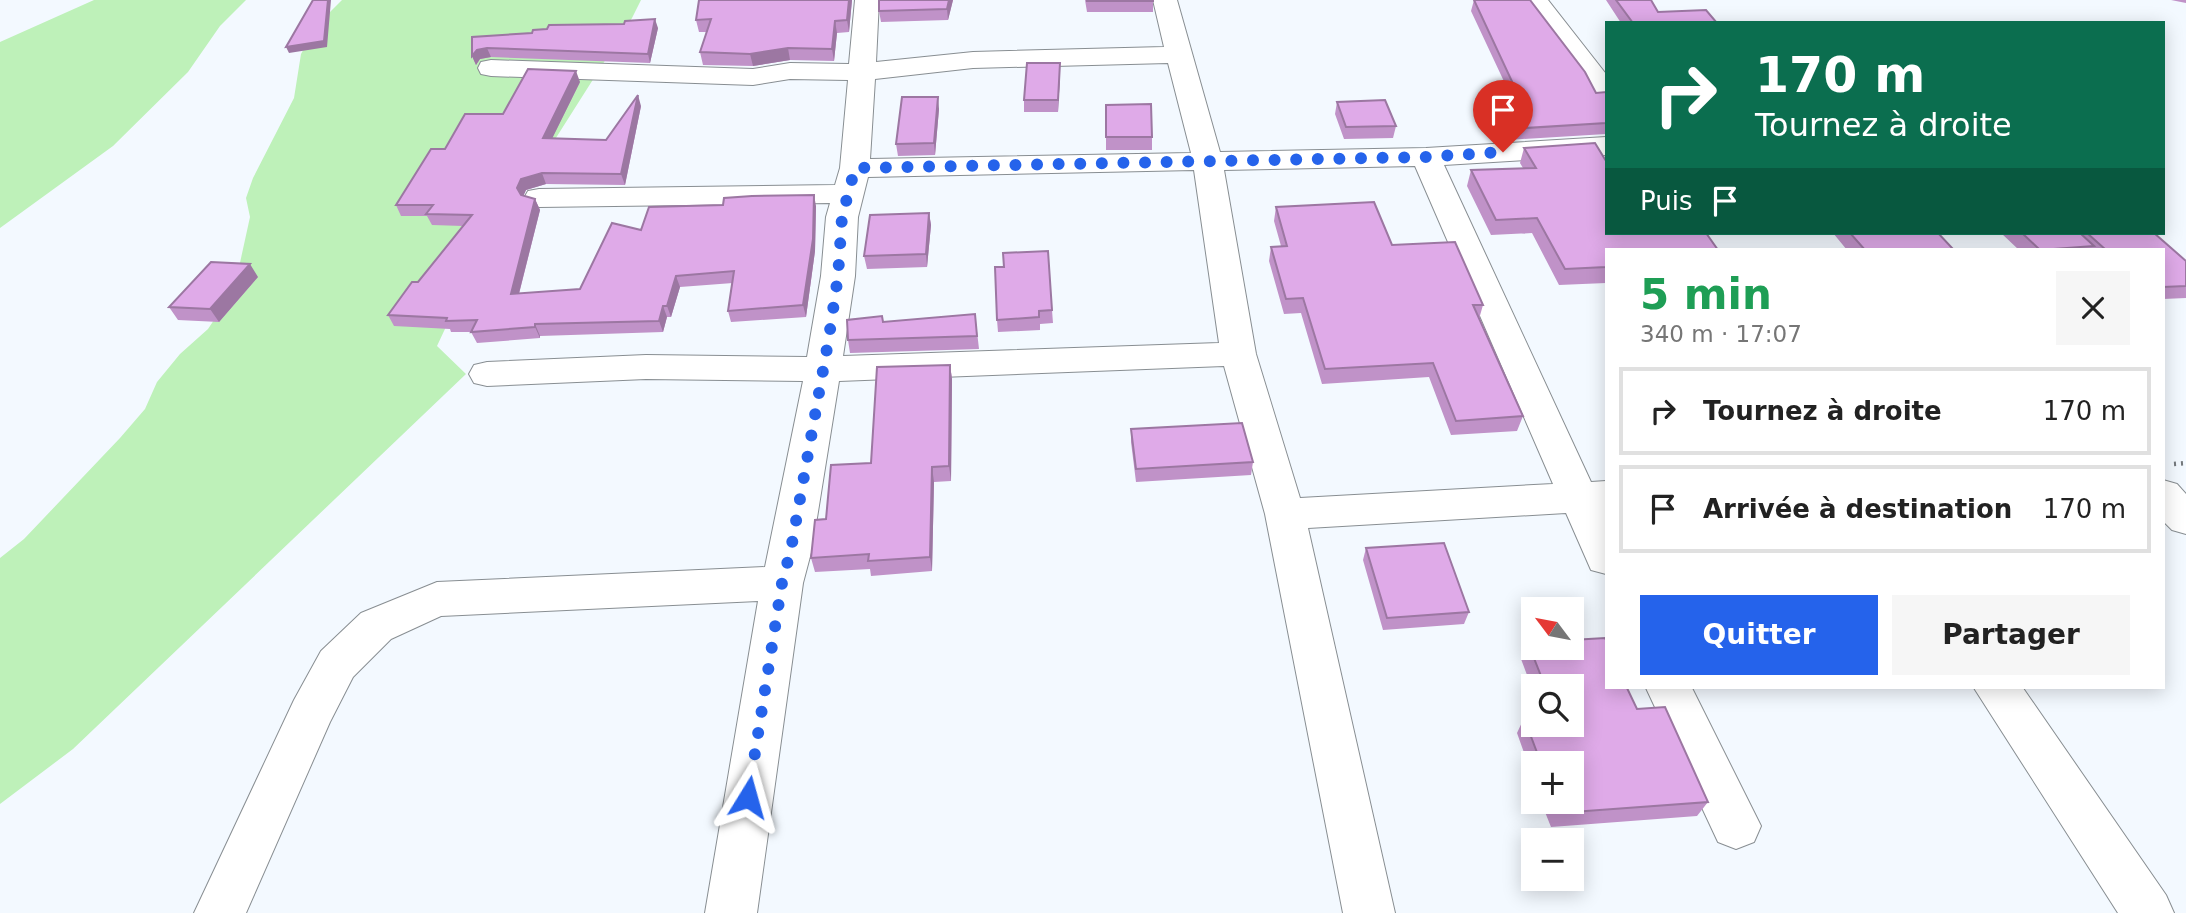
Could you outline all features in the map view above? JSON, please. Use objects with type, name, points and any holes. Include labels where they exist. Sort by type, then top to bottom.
[{"type":"street","points":[[731,913],[782,583],[791,549],[838,276],[839,240],[851,181],[863,72],[866,0]]},
{"type":"street","points":[[1165,0],[1207,159],[1238,354],[1285,514],[1369,913]]},
{"type":"street","points":[[1535,0],[1605,91]]},
{"type":"street","points":[[491,68],[753,77],[799,71],[863,72],[973,61],[1179,55]]},
{"type":"street","points":[[540,198],[1207,159],[1426,157],[1605,146]]},
{"type":"street","points":[[1426,157],[1592,497],[1605,554]]},
{"type":"street","points":[[487,374],[646,367],[823,369],[1238,354]]},
{"type":"street","points":[[1285,514],[1592,497]]},
{"type":"street","points":[[2165,497],[2186,519]]},
{"type":"street","points":[[220,913],[326,684],[337,664],[376,625],[437,599],[782,583]]},
{"type":"street","points":[[1669,689],[1736,826]]},
{"type":"street","points":[[1998,689],[2148,913]]},
{"type":"green space","points":[[94,0],[246,0],[220,26],[188,72],[113,146],[0,228],[0,42]]},
{"type":"green space","points":[[342,0],[641,0],[474,267],[437,346],[466,374],[73,749],[0,804],[0,558],[24,539],[120,438],[145,409],[157,382],[180,354],[208,329],[224,305],[236,281],[250,217],[246,198],[253,178],[294,98],[301,54],[317,25]]},
{"type":"building","points":[[313,0],[328,0],[324,41],[286,47]]},
{"type":"building","points":[[699,0],[849,0],[847,20],[835,21],[832,49],[788,48],[750,54],[700,52],[711,19],[696,20]]},
{"type":"building","points":[[879,0],[949,0],[947,9],[879,11]]},
{"type":"building","points":[[1153,0],[1153,1],[1087,1]]},
{"type":"building","points":[[1474,0],[1530,0],[1585,72],[1596,93],[1605,92],[1605,123],[1510,129],[1488,91],[1516,90]]},
{"type":"building","points":[[1616,0],[1651,0],[1658,12],[1706,10],[1715,21],[1632,21]]},
{"type":"building","points":[[655,19],[648,54],[487,48],[477,50],[472,56],[472,37],[532,33],[533,30],[547,29],[549,25],[624,24],[625,21]]},
{"type":"building","points":[[1027,63],[1060,63],[1058,100],[1024,100]]},
{"type":"building","points":[[528,69],[576,71],[543,138],[606,140],[638,95],[621,174],[542,173],[521,179],[517,188],[521,195],[535,199],[511,294],[580,289],[612,223],[641,230],[649,207],[723,205],[724,198],[814,195],[813,239],[803,305],[728,311],[734,271],[676,276],[667,306],[663,306],[659,321],[535,324],[535,327],[471,332],[477,320],[446,321],[447,318],[388,315],[412,282],[418,282],[472,215],[426,214],[433,205],[396,205],[431,149],[445,149],[465,114],[503,114]]},
{"type":"building","points":[[902,97],[938,97],[934,143],[896,144]]},
{"type":"building","points":[[1385,100],[1396,126],[1346,127],[1337,102]]},
{"type":"building","points":[[1151,104],[1152,137],[1106,137],[1106,105]]},
{"type":"building","points":[[1595,143],[1605,159],[1605,235],[1707,235],[1717,248],[1605,248],[1605,267],[1565,269],[1537,218],[1496,220],[1471,170],[1536,168],[1524,148]]},
{"type":"building","points":[[1374,202],[1392,245],[1455,242],[1483,305],[1473,305],[1523,416],[1456,421],[1433,363],[1325,369],[1303,298],[1286,299],[1271,247],[1287,246],[1276,207]]},
{"type":"building","points":[[929,213],[926,254],[864,256],[870,215]]},
{"type":"building","points":[[1852,235],[1940,235],[1952,248],[1863,248]]},
{"type":"building","points":[[2024,235],[2082,235],[2094,246],[2067,248],[2038,248]]},
{"type":"building","points":[[2089,235],[2156,235],[2186,261],[2186,286],[2165,287],[2165,248],[2104,248]]},
{"type":"building","points":[[1048,251],[1052,310],[1039,311],[1039,317],[997,320],[995,267],[1004,267],[1003,253]]},
{"type":"building","points":[[211,262],[250,264],[210,309],[169,307]]},
{"type":"building","points":[[975,314],[977,336],[848,340],[847,320],[882,316],[883,322]]},
{"type":"building","points":[[950,365],[949,466],[932,467],[930,557],[868,561],[869,554],[811,558],[815,520],[826,519],[831,465],[871,463],[877,367]]},
{"type":"building","points":[[1242,423],[1253,462],[1136,469],[1131,429]]},
{"type":"building","points":[[1444,543],[1469,612],[1387,618],[1366,548]]},
{"type":"building","points":[[1605,638],[1605,689],[1627,689],[1637,709],[1665,707],[1708,802],[1584,811],[1584,751],[1536,751],[1531,737],[1584,737],[1584,674],[1540,674],[1535,660],[1584,660],[1584,639]]},
{"type":"route","points":[[748,797],[782,583],[791,549],[829,337],[838,276],[842,217],[855,168],[1207,159],[1426,157],[1503,152]]}]
